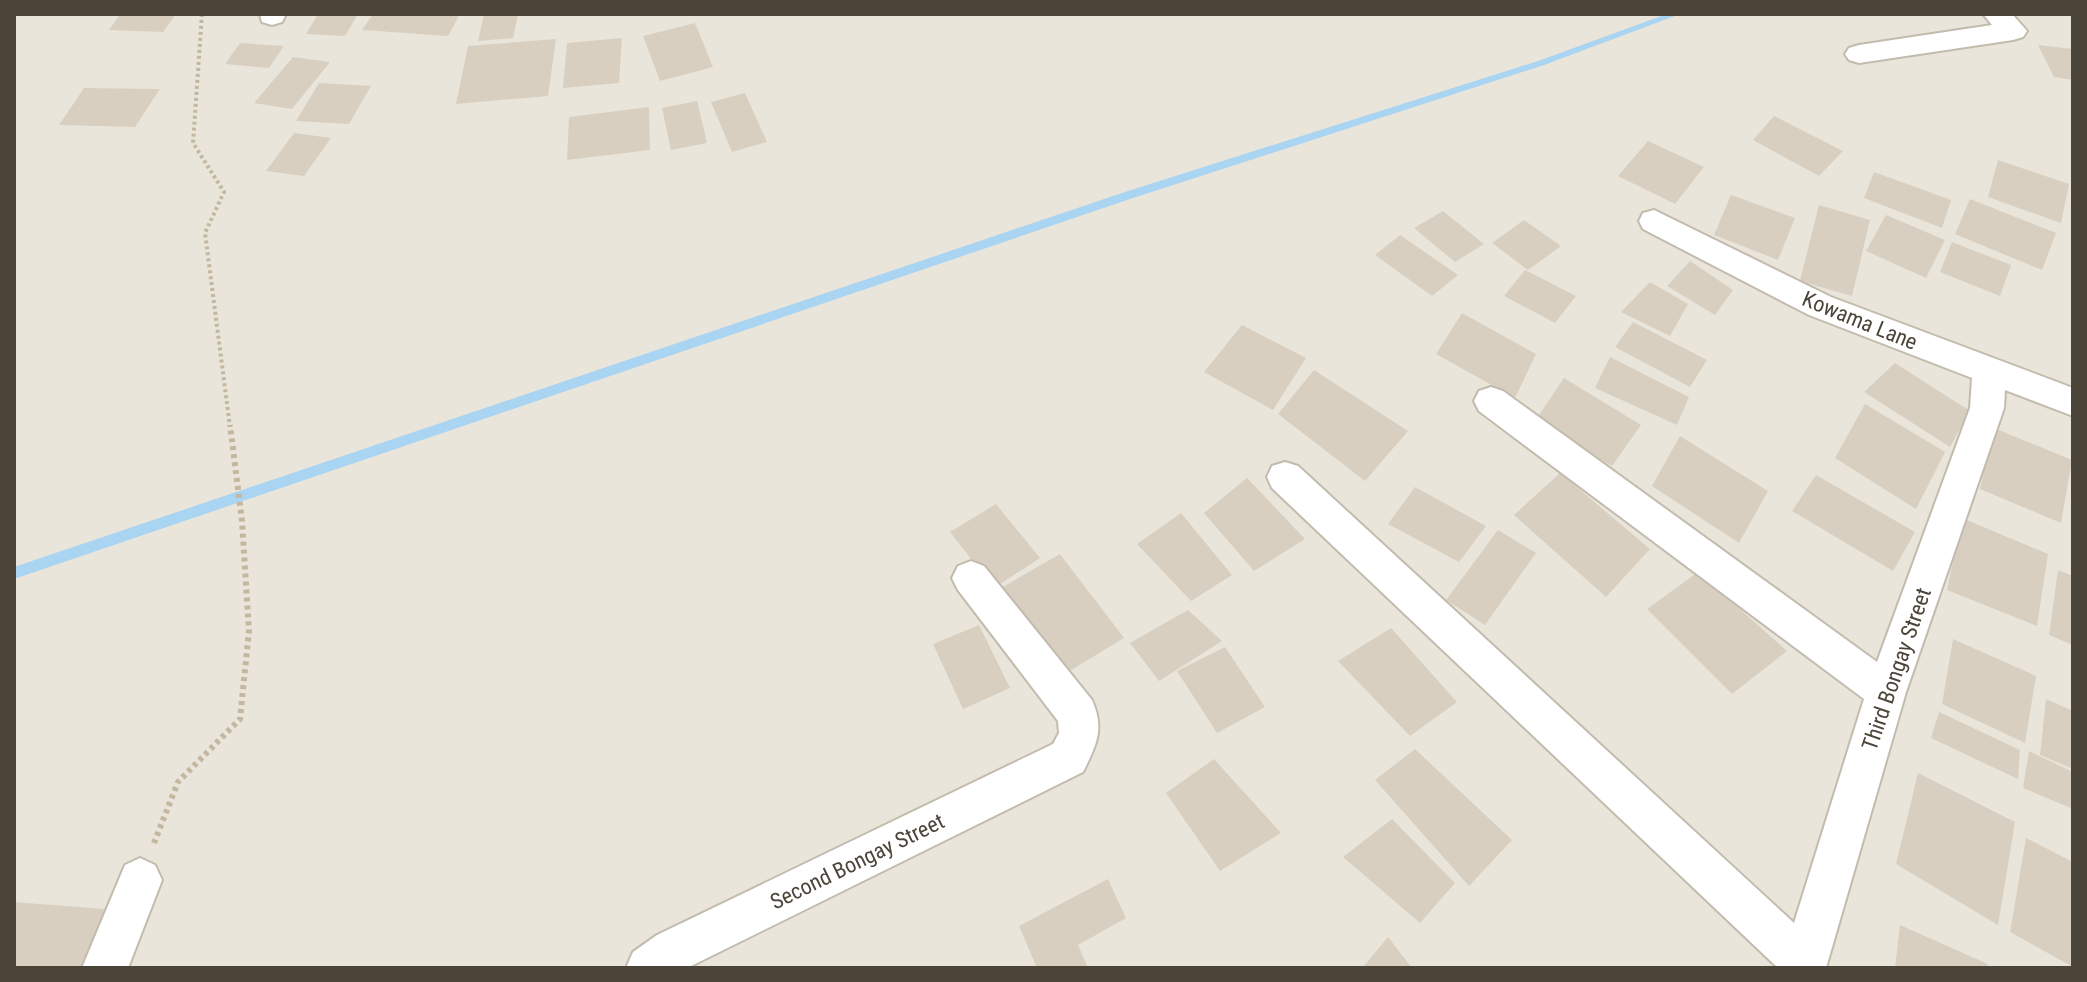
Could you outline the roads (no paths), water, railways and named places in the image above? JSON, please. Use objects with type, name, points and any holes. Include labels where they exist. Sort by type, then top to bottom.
[{"type":"street","points":[[1859,54],[2013,31],[1996,14]]},
{"type":"street","name":"Kowama Lane","points":[[1654,221],[1820,306],[2073,402]]},
{"type":"street","name":"Third Bongay Street","points":[[1803,965],[1886,692],[1987,408],[1989,371]]},
{"type":"street","points":[[1491,401],[1886,692]]},
{"type":"street","points":[[1285,477],[1803,965]]},
{"type":"street","name":"Second Bongay Street","points":[[649,968],[673,951],[1068,758],[1080,736],[1078,714],[971,578]]},
{"type":"street","points":[[105,968],[140,880]]},
{"type":"waterway","points":[[14,573],[1129,195],[1541,63],[1676,14]]}]
